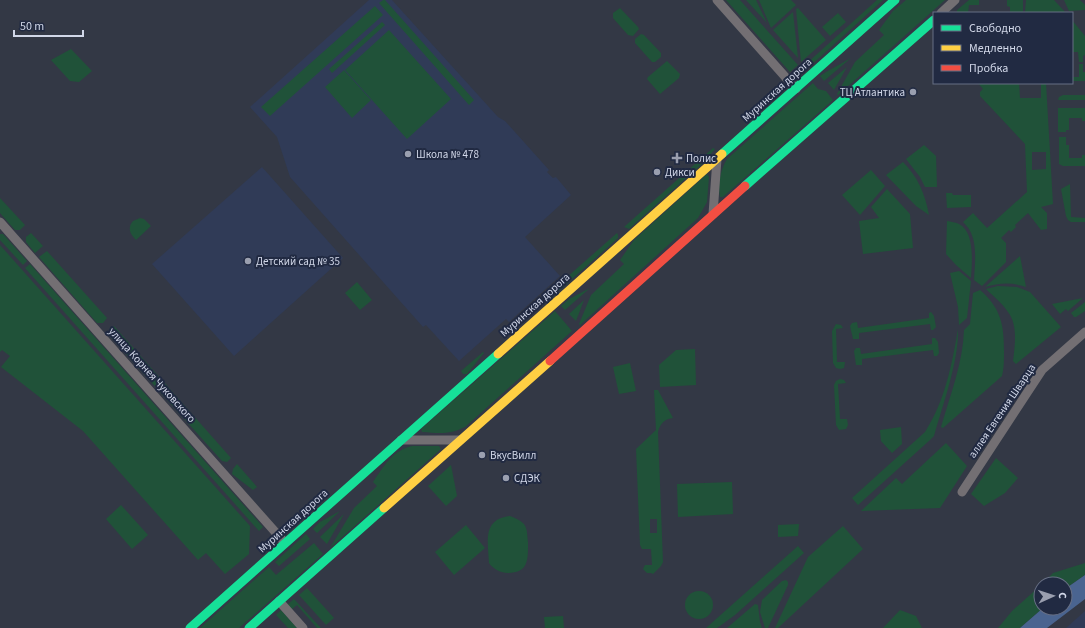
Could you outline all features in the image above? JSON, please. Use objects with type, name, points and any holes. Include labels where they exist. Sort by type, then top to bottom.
[{"type":"street","points":[[717,0],[796,89]]},
{"type":"street","name":"Муринская дорога","points":[[190,628],[895,0]]},
{"type":"street","points":[[943,12],[955,0]]},
{"type":"street","points":[[249,628],[602,315],[713,214],[933,21]]},
{"type":"street","points":[[713,214],[717,159]]},
{"type":"street","name":"улица Корнея Чуковского","points":[[0,222],[285,543]]},
{"type":"street","name":"аллея Евгения Шварца","points":[[962,492],[1042,370],[1085,332]]},
{"type":"street","points":[[401,440],[460,440]]},
{"type":"street","points":[[279,601],[303,628]]},
{"type":"shaded area","name":"Школа № 478","points":[[369,0],[392,0],[498,117],[505,121],[549,170],[547,172],[553,178],[556,177],[571,195],[525,237],[560,276],[509,322],[506,319],[459,361],[426,325],[423,327],[290,177],[277,137],[250,107]]},
{"type":"shaded area","name":"Детский сад № 35","points":[[262,167],[343,258],[234,356],[152,264]]},
{"type":"shaded area","points":[[1085,575],[1085,599],[1073,608],[1073,583]]},
{"type":"shaded area","points":[[1085,611],[1085,628],[1066,628]]},
{"type":"shaded area","points":[[1034,616],[1063,616],[1047,628],[1020,628]]},
{"type":"green space","points":[[385,0],[474,100],[469,105],[379,3]]},
{"type":"green space","points":[[726,0],[740,0],[798,65],[790,72]]},
{"type":"green space","points":[[746,0],[756,0],[767,23]]},
{"type":"green space","points":[[759,0],[791,0],[796,5],[771,28]]},
{"type":"green space","points":[[877,0],[883,0],[809,67],[806,64]]},
{"type":"green space","points":[[906,0],[945,0],[838,95],[837,94],[855,62],[884,35],[879,30],[893,11]]},
{"type":"green space","points":[[969,0],[979,0],[979,5],[969,5],[968,12],[957,12],[957,10]]},
{"type":"green space","points":[[1007,0],[1023,0],[1023,12],[1010,12],[1010,7],[1007,6]]},
{"type":"green space","points":[[1026,0],[1054,0],[1065,12],[1025,12]]},
{"type":"green space","points":[[1064,0],[1080,0],[1085,5],[1085,10],[1069,11]]},
{"type":"green space","points":[[375,6],[383,15],[270,116],[261,107]]},
{"type":"green space","points":[[620,8],[639,29],[633,36],[628,35],[613,18],[613,13]]},
{"type":"green space","points":[[798,8],[826,40],[801,62],[796,9]]},
{"type":"green space","points":[[793,12],[798,58],[773,30]]},
{"type":"green space","points":[[838,13],[846,22],[830,36],[822,27]]},
{"type":"green space","points":[[1073,21],[1085,36],[1085,55],[1083,56],[1083,62],[1079,62],[1078,52],[1073,52]]},
{"type":"green space","points":[[382,22],[385,25],[332,73],[329,69]]},
{"type":"green space","points":[[389,30],[451,99],[407,139],[345,70]]},
{"type":"green space","points":[[641,34],[644,35],[661,53],[661,57],[655,62],[652,62],[635,43],[635,39]]},
{"type":"green space","points":[[71,49],[92,71],[79,82],[70,81],[51,60]]},
{"type":"green space","points":[[851,58],[824,81],[820,76],[826,72]]},
{"type":"green space","points":[[667,61],[680,74],[679,78],[660,94],[647,79]]},
{"type":"green space","points":[[1079,64],[1083,64],[1085,81],[1073,81],[1073,77],[1079,77]]},
{"type":"green space","points":[[847,67],[834,90],[828,83]]},
{"type":"green space","points":[[344,70],[371,100],[352,118],[325,87]]},
{"type":"green space","points":[[813,83],[818,89],[826,91],[833,100],[723,197],[720,197],[720,178],[727,159]]},
{"type":"green space","points":[[979,84],[1019,84],[1020,98],[1041,98],[1041,84],[1046,84],[1053,204],[1041,207],[1047,213],[1047,229],[1041,230],[1028,213],[1015,225],[1016,227],[1011,232],[1009,230],[1001,238],[1006,243],[1006,262],[982,286],[974,280],[974,241],[972,234],[963,222],[973,213],[987,228],[1027,192],[1025,144],[980,96],[980,92],[983,89]],"holes":[[[1032,152],[1046,152],[1046,169],[1032,170]]]},
{"type":"green space","points":[[1063,95],[1085,95],[1085,100],[1058,100],[1059,97]]},
{"type":"green space","points":[[1058,108],[1085,108],[1085,121],[1082,121],[1082,118],[1069,118],[1069,130],[1066,130],[1066,132],[1058,132]]},
{"type":"green space","points":[[1059,137],[1066,137],[1066,145],[1069,145],[1069,158],[1082,158],[1082,155],[1085,155],[1085,166],[1063,166],[1059,164]]},
{"type":"green space","points":[[924,145],[936,156],[937,187],[925,187],[920,177],[906,159]]},
{"type":"green space","points":[[713,148],[715,149],[702,164],[629,229],[624,227]]},
{"type":"green space","points":[[903,162],[913,174],[920,186],[929,215],[916,206],[886,175]]},
{"type":"green space","points":[[871,170],[885,186],[860,215],[842,195]]},
{"type":"green space","points":[[707,174],[709,177],[707,202],[698,218],[580,325],[579,324],[591,295],[624,264],[620,260],[634,240]]},
{"type":"green space","points":[[1070,184],[1071,217],[1085,218],[1085,222],[1071,222],[1066,216],[1061,189]]},
{"type":"green space","points":[[887,189],[910,214],[913,248],[863,254],[859,221],[879,218],[871,207]]},
{"type":"green space","points":[[946,193],[952,193],[953,195],[971,195],[971,207],[947,208]]},
{"type":"green space","points":[[0,198],[25,225],[20,230],[15,230],[0,213]]},
{"type":"green space","points":[[140,218],[144,219],[151,226],[136,240],[131,233],[130,226],[133,221]]},
{"type":"green space","points":[[947,221],[959,224],[968,234],[971,248],[971,278],[946,254]]},
{"type":"green space","points":[[31,233],[43,246],[35,253],[26,242],[26,237]]},
{"type":"green space","points":[[617,233],[618,238],[552,297],[549,293]]},
{"type":"green space","points":[[0,234],[3,234],[27,261],[23,265],[0,240]]},
{"type":"green space","points":[[0,245],[250,526],[249,554],[225,574],[206,553],[198,560],[83,431],[1,367],[10,356],[2,350],[0,352]]},
{"type":"green space","points":[[47,251],[107,318],[103,323],[97,323],[39,257]]},
{"type":"green space","points":[[1020,256],[1026,287],[1016,284],[1006,284],[985,287]]},
{"type":"green space","points":[[30,264],[263,527],[259,531],[25,268]]},
{"type":"green space","points":[[959,271],[971,281],[967,318],[959,325],[958,307],[950,273]]},
{"type":"green space","points":[[357,282],[372,300],[360,310],[345,293]]},
{"type":"green space","points":[[998,286],[1017,287],[1030,292],[1061,327],[1016,364],[1013,361],[1015,329],[1011,317],[1003,306],[986,289]]},
{"type":"green space","points":[[590,288],[565,310],[561,306],[569,299]]},
{"type":"green space","points":[[980,290],[993,303],[1002,325],[1004,367],[1002,376],[943,428],[941,427],[959,367],[964,330],[970,324],[973,293]]},
{"type":"green space","points":[[1083,298],[1068,311],[1066,309],[1060,314],[1052,304]]},
{"type":"green space","points":[[541,299],[545,303],[519,321],[518,320]]},
{"type":"green space","points":[[584,300],[576,321],[569,314]]},
{"type":"green space","points":[[1085,302],[1085,311],[1074,317],[1071,313]]},
{"type":"green space","points":[[555,311],[572,331],[465,427],[449,432],[422,432],[421,429]]},
{"type":"green space","points":[[931,312],[934,316],[936,327],[933,330],[931,330],[930,324],[859,333],[859,339],[853,339],[850,326],[852,323],[857,322],[858,328],[929,318],[929,313]]},
{"type":"green space","points":[[836,324],[841,325],[843,328],[836,329],[837,362],[845,362],[844,368],[840,369],[836,368],[833,363],[832,331]]},
{"type":"green space","points":[[114,326],[231,458],[227,462],[222,461],[109,335],[109,330]]},
{"type":"green space","points":[[958,329],[956,355],[946,397],[934,436],[858,505],[852,498],[925,432],[932,420],[947,382]]},
{"type":"green space","points":[[932,338],[935,338],[938,342],[939,353],[937,356],[934,356],[933,350],[862,359],[862,365],[856,365],[854,351],[856,348],[860,348],[861,354],[932,344]]},
{"type":"green space","points":[[695,349],[696,385],[660,387],[659,365],[676,350]]},
{"type":"green space","points":[[483,352],[484,353],[467,374],[463,374],[461,371]]},
{"type":"green space","points":[[630,363],[636,391],[619,394],[613,367]]},
{"type":"green space","points":[[840,379],[844,380],[846,383],[838,384],[840,419],[847,419],[848,425],[846,429],[839,430],[836,425],[834,385],[836,381]]},
{"type":"green space","points":[[654,390],[658,390],[673,418],[663,422],[658,432],[663,562],[653,574],[647,573],[643,569],[645,565],[652,565],[651,549],[642,549],[640,545],[636,449],[656,430]],"holes":[[[650,519],[657,519],[657,533],[650,533]]]},
{"type":"green space","points":[[901,427],[902,444],[892,453],[881,441],[880,430]]},
{"type":"green space","points":[[946,443],[967,466],[940,508],[861,511],[896,478],[902,484]]},
{"type":"green space","points":[[412,446],[439,446],[441,449],[330,548],[354,508],[377,486],[373,482],[389,460],[399,451]]},
{"type":"green space","points":[[996,458],[1018,478],[1005,493],[984,506],[971,494]]},
{"type":"green space","points":[[237,464],[257,487],[253,490],[232,474],[233,469]]},
{"type":"green space","points":[[451,465],[457,496],[446,506],[428,486]]},
{"type":"green space","points":[[732,482],[733,514],[678,517],[677,484]]},
{"type":"green space","points":[[121,505],[148,535],[132,549],[106,519]]},
{"type":"green space","points":[[340,511],[317,533],[313,529],[320,522]]},
{"type":"green space","points":[[344,514],[327,544],[320,537]]},
{"type":"green space","points":[[510,516],[521,521],[525,526],[527,531],[528,554],[524,568],[520,571],[508,573],[497,570],[489,563],[488,540],[491,527],[495,522],[501,518]]},
{"type":"green space","points":[[799,524],[798,536],[778,537],[778,525]]},
{"type":"green space","points":[[466,525],[485,548],[454,575],[435,552]]},
{"type":"green space","points":[[843,526],[863,549],[778,628],[775,628],[808,557]]},
{"type":"green space","points":[[306,534],[310,539],[279,566],[275,562]]},
{"type":"green space","points":[[314,543],[323,554],[239,628],[200,628],[269,567],[276,575]]},
{"type":"green space","points":[[798,546],[804,553],[735,615],[717,628],[706,628]]},
{"type":"green space","points":[[1085,563],[1085,575],[1073,583],[1073,576],[1050,576],[1053,573]]},
{"type":"green space","points":[[786,580],[788,585],[768,628],[765,628],[760,612],[762,600],[782,581]]},
{"type":"green space","points":[[307,588],[334,618],[326,625],[299,595]]},
{"type":"green space","points":[[699,591],[709,595],[713,605],[709,615],[699,619],[689,615],[685,605],[689,595]]},
{"type":"green space","points":[[1033,592],[1034,616],[1020,628],[998,628],[1012,611]]},
{"type":"green space","points":[[294,599],[321,628],[317,628],[297,605],[292,609],[287,605]]},
{"type":"green space","points":[[755,604],[758,605],[762,628],[727,628]]},
{"type":"green space","points":[[281,610],[297,628],[288,628],[276,615]]},
{"type":"green space","points":[[900,610],[916,616],[922,628],[883,628]]},
{"type":"green space","points":[[563,616],[564,628],[545,628],[544,617]]},
{"type":"traffic: fast","points":[[722,154],[895,0]]},
{"type":"traffic: fast","points":[[745,186],[933,21]]},
{"type":"traffic: fast","points":[[190,628],[498,354]]},
{"type":"traffic: fast","points":[[249,628],[384,508]]},
{"type":"traffic: slow","points":[[498,354],[722,154]]},
{"type":"traffic: slow","points":[[384,508],[550,361]]},
{"type":"traffic: jam","points":[[550,361],[745,186]]},
{"type":"place","name":"ТЦ Атлантика","points":[[913,92]]},
{"type":"place","name":"Школа № 478","points":[[408,154]]},
{"type":"place","name":"Полис","points":[[677,158]]},
{"type":"place","name":"Дикси","points":[[657,172]]},
{"type":"place","name":"Детский сад № 35","points":[[248,261]]},
{"type":"place","name":"ВкусВилл","points":[[482,455]]},
{"type":"place","name":"СДЭК","points":[[506,478]]}]
